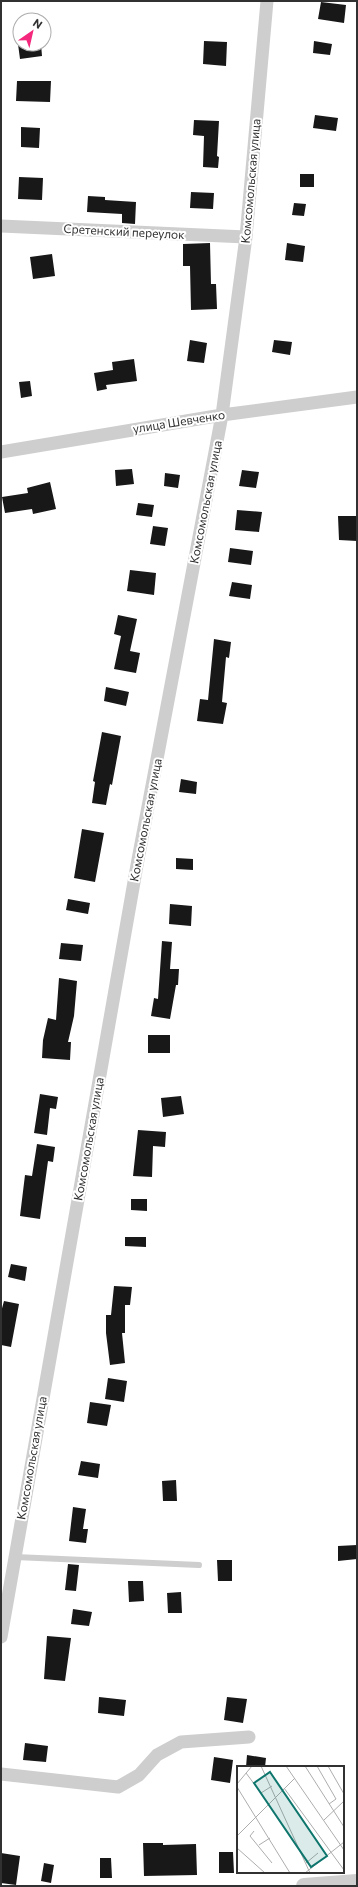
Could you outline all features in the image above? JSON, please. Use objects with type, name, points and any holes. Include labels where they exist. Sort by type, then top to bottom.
[{"type":"street","name":"Комсомольская улица","points":[[1,1637],[137,864],[222,415],[246,237],[267,1]]},
{"type":"street","name":"Сретенский переулок","points":[[1,226],[246,237]]},
{"type":"street","name":"улица Шевченко","points":[[1,452],[222,415],[357,397]]},
{"type":"street","points":[[1,1774],[118,1787],[139,1775],[157,1755],[181,1742],[249,1737]]},
{"type":"street","points":[[304,1886],[357,1882]]},
{"type":"lane","points":[[15,1557],[199,1565]]},
{"type":"building","points":[[321,2],[346,5],[344,23],[318,19]]},
{"type":"building","points":[[204,41],[227,42],[226,66],[203,64]]},
{"type":"building","points":[[314,41],[332,44],[330,55],[313,53]]},
{"type":"building","points":[[19,52],[42,52],[42,56],[20,59]]},
{"type":"building","points":[[17,81],[51,81],[50,102],[16,101]]},
{"type":"building","points":[[315,115],[338,118],[336,131],[313,128]]},
{"type":"building","points":[[194,120],[219,121],[217,156],[219,157],[218,168],[203,167],[204,136],[193,135]]},
{"type":"building","points":[[21,127],[40,128],[39,148],[21,147]]},
{"type":"building","points":[[300,174],[314,174],[314,187],[300,187]]},
{"type":"building","points":[[19,177],[43,178],[42,200],[18,199]]},
{"type":"building","points":[[191,192],[214,193],[213,209],[190,208]]},
{"type":"building","points":[[88,196],[105,197],[105,200],[136,202],[135,224],[122,223],[122,214],[87,212]]},
{"type":"building","points":[[294,203],[306,204],[304,216],[292,215]]},
{"type":"building","points":[[210,243],[211,284],[216,284],[217,309],[191,310],[190,266],[183,266],[183,244]]},
{"type":"building","points":[[287,243],[305,246],[303,262],[285,260]]},
{"type":"building","points":[[52,254],[55,276],[33,279],[30,257]]},
{"type":"building","points":[[190,340],[207,343],[204,363],[187,361]]},
{"type":"building","points":[[274,340],[292,342],[290,355],[272,352]]},
{"type":"building","points":[[134,359],[137,381],[106,385],[107,389],[97,391],[94,373],[113,370],[112,362]]},
{"type":"building","points":[[30,381],[32,396],[21,398],[19,382]]},
{"type":"building","points":[[132,469],[134,484],[116,486],[115,470]]},
{"type":"building","points":[[242,470],[259,472],[256,488],[239,486]]},
{"type":"building","points":[[165,473],[180,475],[178,488],[164,486]]},
{"type":"building","points":[[50,482],[56,509],[33,514],[32,509],[5,513],[2,497],[28,493],[27,488]]},
{"type":"building","points":[[138,503],[154,505],[152,517],[136,515]]},
{"type":"building","points":[[237,510],[262,512],[259,532],[235,530]]},
{"type":"building","points":[[338,516],[357,516],[357,541],[339,540]]},
{"type":"building","points":[[153,526],[168,528],[165,546],[150,544]]},
{"type":"building","points":[[230,548],[253,551],[251,565],[228,562]]},
{"type":"building","points":[[130,570],[156,573],[154,595],[127,591]]},
{"type":"building","points":[[232,582],[252,585],[250,599],[229,596]]},
{"type":"building","points":[[118,615],[137,619],[130,651],[140,653],[136,673],[114,669],[121,636],[114,634]]},
{"type":"building","points":[[214,639],[231,642],[229,658],[226,657],[222,702],[227,703],[223,724],[197,721],[200,699],[208,700]]},
{"type":"building","points":[[106,687],[129,692],[126,706],[104,701]]},
{"type":"building","points":[[102,732],[121,736],[112,785],[110,784],[106,805],[92,803],[95,782],[93,781]]},
{"type":"building","points":[[181,779],[197,782],[196,794],[179,792]]},
{"type":"building","points":[[82,829],[104,833],[95,882],[74,878]]},
{"type":"building","points":[[176,858],[193,859],[193,870],[176,869]]},
{"type":"building","points":[[68,899],[90,903],[88,914],[66,910]]},
{"type":"building","points":[[170,904],[192,906],[191,926],[169,924]]},
{"type":"building","points":[[162,941],[172,942],[170,969],[179,969],[178,985],[176,985],[170,1019],[151,1016],[154,998],[158,999]]},
{"type":"building","points":[[61,943],[83,945],[81,961],[59,959]]},
{"type":"building","points":[[59,978],[77,981],[74,1016],[68,1042],[71,1042],[70,1060],[42,1058],[43,1040],[48,1018],[56,1020]]},
{"type":"building","points":[[148,1035],[170,1035],[170,1053],[148,1053]]},
{"type":"building","points":[[40,1094],[58,1097],[56,1109],[50,1108],[47,1135],[34,1133]]},
{"type":"building","points":[[181,1096],[184,1114],[163,1117],[161,1098]]},
{"type":"building","points":[[138,1130],[166,1132],[165,1147],[153,1146],[152,1177],[133,1176]]},
{"type":"building","points":[[37,1144],[55,1147],[53,1162],[48,1161],[40,1219],[20,1216],[25,1175],[32,1176]]},
{"type":"building","points":[[131,1199],[147,1199],[147,1211],[131,1210]]},
{"type":"building","points":[[125,1237],[146,1237],[146,1247],[125,1246]]},
{"type":"building","points":[[11,1264],[27,1267],[25,1281],[8,1277]]},
{"type":"building","points":[[114,1286],[132,1287],[130,1305],[125,1305],[125,1333],[122,1333],[125,1363],[110,1365],[106,1333],[106,1315],[111,1315]]},
{"type":"building","points":[[4,1301],[19,1304],[11,1347],[1,1345],[1,1312]]},
{"type":"building","points":[[108,1378],[127,1381],[124,1402],[105,1399]]},
{"type":"building","points":[[90,1402],[111,1405],[107,1426],[87,1423]]},
{"type":"building","points":[[81,1461],[100,1464],[98,1478],[78,1475]]},
{"type":"building","points":[[176,1480],[177,1501],[163,1501],[162,1481]]},
{"type":"building","points":[[73,1507],[86,1509],[83,1529],[88,1529],[86,1543],[69,1541]]},
{"type":"building","points":[[357,1545],[357,1559],[338,1561],[338,1546]]},
{"type":"building","points":[[217,1560],[232,1560],[232,1581],[218,1581]]},
{"type":"building","points":[[68,1564],[79,1565],[76,1591],[65,1590]]},
{"type":"building","points":[[128,1581],[143,1581],[144,1601],[129,1602]]},
{"type":"building","points":[[181,1592],[182,1613],[168,1613],[167,1593]]},
{"type":"building","points":[[73,1609],[92,1612],[89,1626],[71,1624]]},
{"type":"building","points":[[47,1636],[71,1638],[65,1681],[44,1679]]},
{"type":"building","points":[[99,1697],[126,1700],[124,1716],[98,1713]]},
{"type":"building","points":[[227,1697],[247,1699],[243,1723],[224,1720]]},
{"type":"building","points":[[25,1743],[48,1746],[46,1762],[23,1760]]},
{"type":"building","points":[[247,1755],[266,1758],[265,1766],[246,1766]]},
{"type":"building","points":[[214,1757],[233,1760],[230,1783],[211,1780]]},
{"type":"building","points":[[143,1843],[163,1843],[163,1845],[196,1844],[197,1875],[144,1876]]},
{"type":"building","points":[[219,1852],[233,1852],[234,1873],[219,1873]]},
{"type":"building","points":[[1,1853],[20,1856],[16,1885],[1,1883]]},
{"type":"building","points":[[100,1858],[111,1858],[112,1878],[100,1878]]},
{"type":"building","points":[[44,1863],[54,1865],[51,1883],[41,1881]]}]
